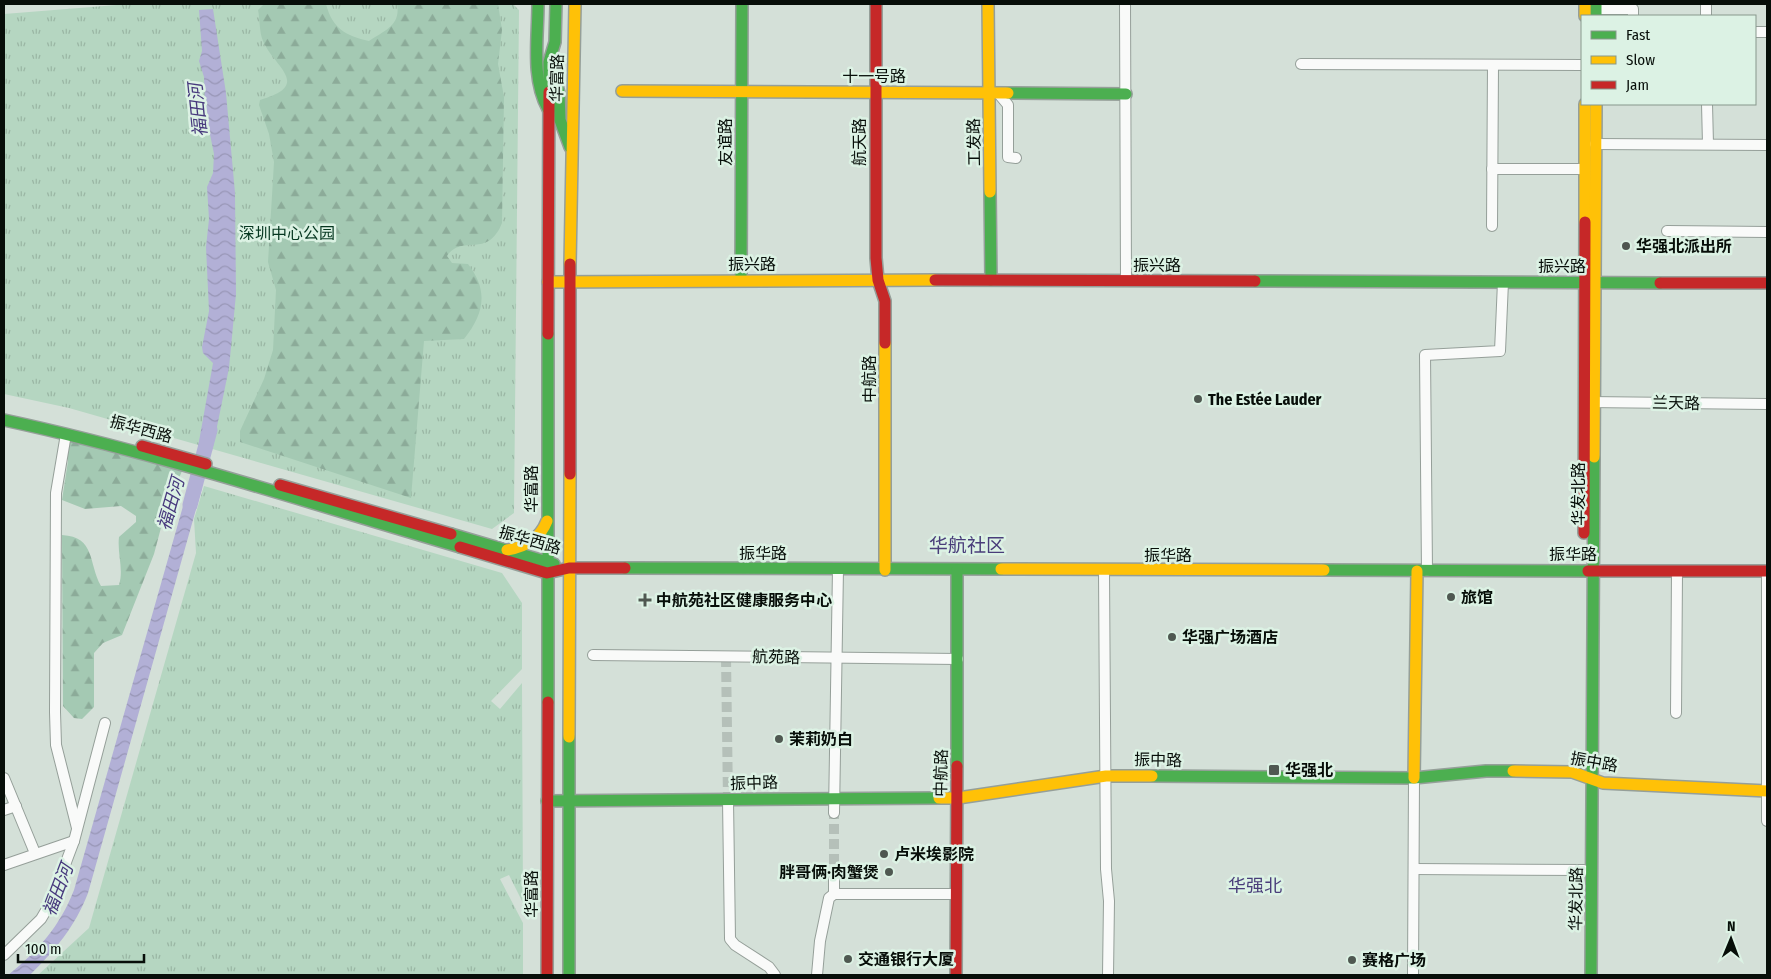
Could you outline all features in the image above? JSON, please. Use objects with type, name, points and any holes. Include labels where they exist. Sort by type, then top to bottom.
[{"type":"main road","points":[[538,4],[538,84],[541,97],[548,109]]},
{"type":"main road","name":"华富路","points":[[545,4],[545,43],[549,62],[558,84],[560,120],[572,152]]},
{"type":"main road","name":"华富路","points":[[547,975],[548,109],[549,62],[554,42],[556,4]]},
{"type":"main road","name":"华富路","points":[[569,975],[570,282],[575,4]]},
{"type":"main road","name":"友谊路","points":[[741,280],[742,4]]},
{"type":"main road","name":"航天路","points":[[876,4],[875,93],[878,280]]},
{"type":"main road","name":"工发路","points":[[988,4],[994,93],[991,280]]},
{"type":"main road","name":"十一号路","points":[[622,91],[1126,94]]},
{"type":"main road","name":"华发北路","points":[[1585,105],[1585,169],[1590,283]]},
{"type":"main road","name":"华发北路","points":[[1591,975],[1588,778],[1589,402],[1590,283],[1596,105]]},
{"type":"main road","name":"中航路","points":[[878,280],[886,301],[886,570]]},
{"type":"main road","name":"振兴路","points":[[548,282],[991,280],[1767,283]]},
{"type":"main road","name":"振华西路","points":[[4,410],[44,418],[174,460]]},
{"type":"main road","name":"振华西路","points":[[4,420],[223,473],[504,550],[547,568]]},
{"type":"main road","name":"振华西路","points":[[223,473],[547,568],[569,568]]},
{"type":"main road","points":[[504,550],[515,549],[533,542],[544,529],[547,518]]},
{"type":"main road","name":"振华路","points":[[569,568],[1767,572]]},
{"type":"main road","name":"中航路","points":[[956,975],[958,798],[957,570]]},
{"type":"main road","points":[[1414,778],[1422,570]]},
{"type":"main road","name":"振中路","points":[[547,801],[728,800],[835,797],[958,798],[1106,776],[1414,778],[1486,771],[1572,772],[1588,778],[1767,791]]},
{"type":"main road","name":"华发北路","points":[[1584,975],[1584,870],[1588,778]]},
{"type":"street","points":[[1125,4],[1126,281]]},
{"type":"street","points":[[1596,10],[1633,9],[1633,15]]},
{"type":"street","points":[[1301,64],[1581,65]]},
{"type":"street","points":[[1492,226],[1494,65]]},
{"type":"street","points":[[994,93],[1008,105],[1008,157],[1016,158]]},
{"type":"street","points":[[1707,105],[1708,144]]},
{"type":"street","points":[[1595,144],[1767,145]]},
{"type":"street","points":[[1492,169],[1585,169]]},
{"type":"street","points":[[1667,231],[1767,232]]},
{"type":"street","points":[[1422,570],[1425,355],[1500,351],[1503,282]]},
{"type":"street","name":"兰天路","points":[[1589,402],[1767,404]]},
{"type":"street","points":[[66,434],[56,493],[55,712],[56,745],[77,828]]},
{"type":"street","points":[[834,813],[838,569]]},
{"type":"street","points":[[1104,570],[1106,869],[1109,901],[1108,975]]},
{"type":"street","points":[[1676,713],[1677,572]]},
{"type":"street","points":[[1767,572],[1767,821]]},
{"type":"street","name":"航苑路","points":[[594,655],[958,659]]},
{"type":"street","points":[[4,955],[41,919],[52,902],[74,841],[106,723]]},
{"type":"street","points":[[4,778],[35,854]]},
{"type":"street","points":[[1413,975],[1414,778]]},
{"type":"street","points":[[728,800],[730,940],[734,945],[769,967],[775,975]]},
{"type":"street","points":[[4,810],[16,806]]},
{"type":"street","points":[[4,865],[74,841]]},
{"type":"street","points":[[1414,869],[1584,870]]},
{"type":"street","points":[[834,879],[834,894]]},
{"type":"street","points":[[816,975],[827,906],[829,898],[834,894],[956,894]]},
{"type":"green space","name":"深圳中心公园","points":[[129,4],[513,4],[519,10],[514,513],[492,529],[69,408],[4,394],[4,14]]},
{"type":"green space","points":[[264,4],[326,4],[332,19],[341,30],[369,41],[391,26],[397,17],[397,4],[498,4],[502,30],[498,64],[504,97],[502,223],[496,234],[489,241],[482,244],[460,246],[453,249],[447,256],[452,263],[468,264],[475,274],[481,293],[480,311],[471,330],[464,339],[424,341],[411,498],[240,442],[240,431],[264,379],[273,350],[276,290],[268,262],[274,162],[269,134],[259,105],[260,100],[276,94],[284,88],[287,82],[286,75],[263,41],[258,10]]},
{"type":"green space","points":[[69,440],[182,471],[166,509],[154,554],[122,635],[103,643],[94,653],[94,707],[82,719],[74,718],[63,706],[62,535],[73,537],[86,546],[101,586],[119,585],[121,573],[119,537],[136,522],[136,516],[121,506],[85,509],[62,500],[68,461],[63,444]]},
{"type":"green space","points":[[204,486],[502,573],[522,603],[522,669],[491,701],[500,709],[522,683],[523,903],[509,875],[500,879],[523,923],[523,975],[38,975],[89,928],[196,553],[194,519]]},
{"type":"water","points":[[213,9],[226,93],[235,193],[236,294],[229,368],[212,451],[198,447],[213,363],[203,353],[202,347],[209,311],[206,247],[209,219],[207,187],[213,173],[214,154],[205,110],[204,77],[199,61],[202,51],[199,10]]},
{"type":"water","points":[[189,485],[202,488],[88,893],[71,927],[39,966],[30,975],[8,975],[29,957],[47,937],[62,915],[74,890]]},
{"type":"waterway","name":"福田河","points":[[190,505],[210,430]]},
{"type":"tunnel","points":[[726,657],[728,800]]},
{"type":"tunnel","points":[[834,813],[834,879]]},
{"type":"traffic: fast","points":[[538,4],[537,72],[539,85],[548,109]]},
{"type":"traffic: fast","points":[[549,92],[549,62],[555,42],[556,4]]},
{"type":"traffic: fast","points":[[741,280],[742,4]]},
{"type":"traffic: fast","points":[[1596,4],[1596,15]]},
{"type":"traffic: fast","points":[[553,71],[559,93],[560,120],[570,147]]},
{"type":"traffic: fast","points":[[1008,93],[1126,94]]},
{"type":"traffic: fast","points":[[990,192],[991,280]]},
{"type":"traffic: fast","points":[[1255,281],[1660,283]]},
{"type":"traffic: fast","points":[[548,334],[548,702]]},
{"type":"traffic: fast","points":[[4,420],[176,463],[460,547]]},
{"type":"traffic: fast","points":[[1591,975],[1594,457]]},
{"type":"traffic: fast","points":[[451,534],[554,564]]},
{"type":"traffic: fast","points":[[625,568],[1001,569]]},
{"type":"traffic: fast","points":[[957,570],[957,766]]},
{"type":"traffic: fast","points":[[1324,570],[1588,571]]},
{"type":"traffic: fast","points":[[569,737],[569,975]]},
{"type":"traffic: fast","points":[[1152,776],[1414,778],[1486,771],[1513,771]]},
{"type":"traffic: fast","points":[[547,801],[939,798]]},
{"type":"traffic: slow","points":[[570,264],[575,4]]},
{"type":"traffic: slow","points":[[988,4],[990,192]]},
{"type":"traffic: slow","points":[[1585,4],[1585,15]]},
{"type":"traffic: slow","points":[[622,91],[1008,93]]},
{"type":"traffic: slow","points":[[1585,105],[1585,222]]},
{"type":"traffic: slow","points":[[1594,457],[1596,105]]},
{"type":"traffic: slow","points":[[548,282],[935,280]]},
{"type":"traffic: slow","points":[[885,343],[885,570]]},
{"type":"traffic: slow","points":[[569,737],[570,474]]},
{"type":"traffic: slow","points":[[507,550],[520,547],[532,541],[540,533],[547,521]]},
{"type":"traffic: slow","points":[[1001,569],[1324,570]]},
{"type":"traffic: slow","points":[[1414,778],[1417,571]]},
{"type":"traffic: slow","points":[[1513,771],[1572,772],[1603,783],[1767,791]]},
{"type":"traffic: slow","points":[[939,798],[958,798],[1106,776],[1152,776]]},
{"type":"traffic: jam","points":[[876,4],[876,258],[878,280],[885,301],[885,343]]},
{"type":"traffic: jam","points":[[548,334],[549,92]]},
{"type":"traffic: jam","points":[[1584,533],[1585,222]]},
{"type":"traffic: jam","points":[[570,264],[570,474]]},
{"type":"traffic: jam","points":[[935,280],[1255,281]]},
{"type":"traffic: jam","points":[[1660,283],[1767,283]]},
{"type":"traffic: jam","points":[[142,446],[206,464]]},
{"type":"traffic: jam","points":[[280,485],[451,534]]},
{"type":"traffic: jam","points":[[460,547],[547,573],[569,568],[625,568]]},
{"type":"traffic: jam","points":[[1588,571],[1767,571]]},
{"type":"traffic: jam","points":[[547,975],[548,702]]},
{"type":"traffic: jam","points":[[956,975],[957,766]]},
{"type":"place","name":"华强北派出所","points":[[1626,246]]},
{"type":"place","name":"The Estée Lauder","points":[[1198,399]]},
{"type":"place","name":"旅馆","points":[[1451,597]]},
{"type":"place","name":"中航苑社区健康服务中心","points":[[645,600]]},
{"type":"place","name":"华强广场酒店","points":[[1172,637]]},
{"type":"place","name":"茉莉奶白","points":[[779,739]]},
{"type":"place","name":"华强北","points":[[1274,770]]},
{"type":"place","name":"卢米埃影院","points":[[884,854]]},
{"type":"place","name":"胖哥俩·肉蟹煲","points":[[889,872]]},
{"type":"place","name":"交通银行大厦","points":[[848,959]]},
{"type":"place","name":"赛格广场","points":[[1352,960]]},
{"type":"district","name":"华航社区","points":[[967,545]]},
{"type":"district","name":"华强北","points":[[1255,886]]}]
